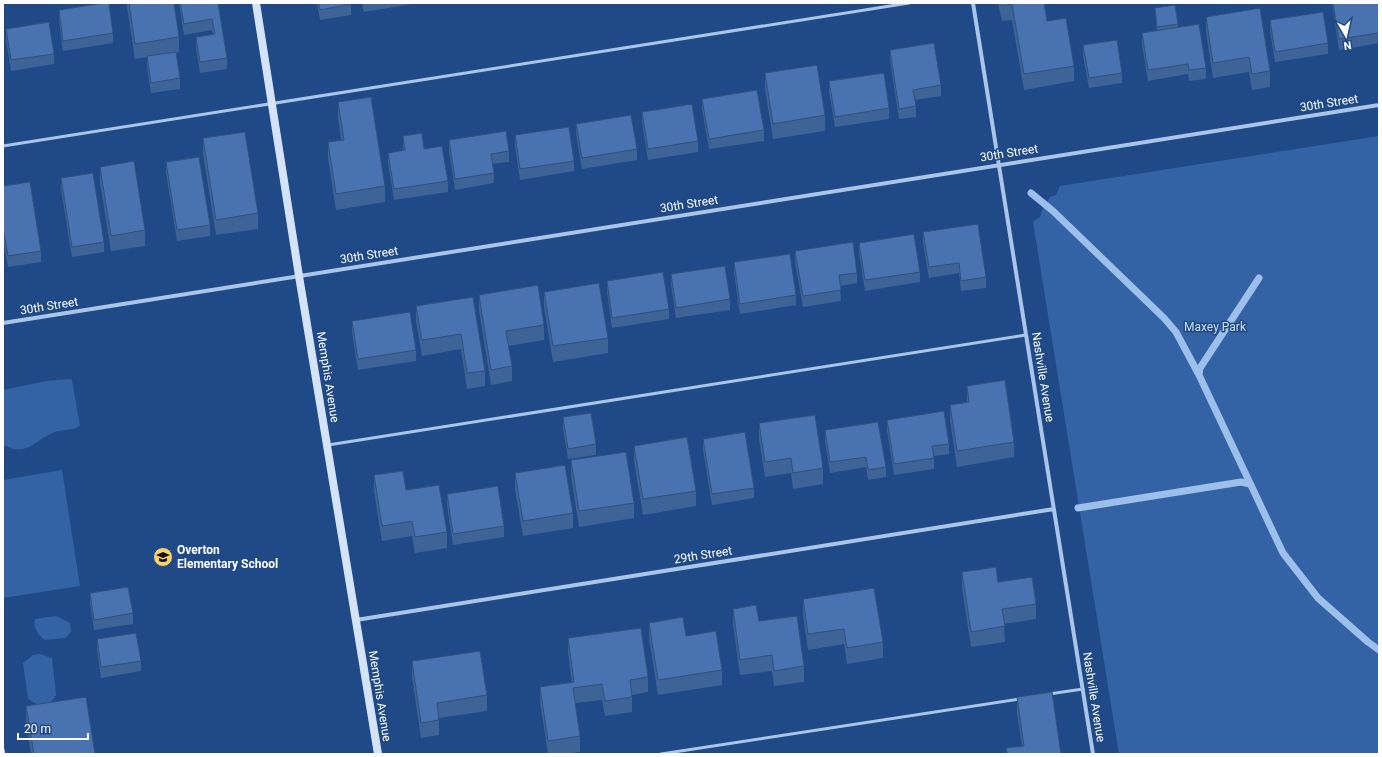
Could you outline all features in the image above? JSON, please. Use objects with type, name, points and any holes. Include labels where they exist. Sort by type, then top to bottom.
[{"type":"street","name":"Memphis Avenue","points":[[256,3],[299,276],[378,754]]},
{"type":"street","name":"Nashville Avenue","points":[[973,3],[1093,754]]},
{"type":"street","name":"30th Street","points":[[3,323],[1379,105]]},
{"type":"street","name":"29th Street","points":[[356,620],[1054,509]]},
{"type":"lane","points":[[3,146],[909,3]]},
{"type":"lane","points":[[327,445],[1026,335]]},
{"type":"lane","points":[[1044,695],[1083,689]]},
{"type":"lane","points":[[661,754],[1020,699]]},
{"type":"lane","points":[[3,749],[4,754]]},
{"type":"green space","name":"Maxey Park","points":[[1379,136],[1379,754],[1119,754],[1033,222],[1040,217],[1042,210],[1050,197],[1056,195],[1060,186]]},
{"type":"green space","points":[[72,380],[80,426],[74,429],[55,432],[24,449],[11,448],[3,444],[3,390],[46,381]]},
{"type":"green space","points":[[62,470],[80,586],[3,598],[3,480]]},
{"type":"green space","points":[[56,616],[70,623],[71,632],[65,638],[45,640],[37,631],[35,619]]},
{"type":"green space","points":[[40,654],[52,658],[56,695],[49,705],[40,706],[28,699],[23,663],[33,655]]},
{"type":"building","points":[[109,3],[113,33],[63,41],[59,10]]},
{"type":"building","points":[[129,3],[174,3],[179,37],[135,44]]},
{"type":"building","points":[[180,3],[218,3],[227,58],[200,62],[196,37],[215,34],[212,19],[184,24]]},
{"type":"building","points":[[319,3],[351,3],[351,4],[320,10]]},
{"type":"building","points":[[1001,3],[1044,3],[1047,21],[1066,18],[1074,66],[1024,74],[1012,4],[1002,6]]},
{"type":"building","points":[[1333,3],[1378,3],[1379,33],[1339,39]]},
{"type":"building","points":[[1175,5],[1178,24],[1157,27],[1155,8]]},
{"type":"building","points":[[1260,8],[1270,71],[1252,74],[1249,57],[1213,63],[1206,17]]},
{"type":"building","points":[[1323,12],[1328,43],[1275,52],[1270,20]]},
{"type":"building","points":[[49,22],[54,54],[11,60],[6,29]]},
{"type":"building","points":[[1199,24],[1206,68],[1189,70],[1188,64],[1148,70],[1142,33]]},
{"type":"building","points":[[1117,40],[1122,73],[1089,78],[1083,45]]},
{"type":"building","points":[[934,43],[941,85],[913,90],[916,106],[899,109],[890,50]]},
{"type":"building","points":[[176,52],[180,78],[151,83],[147,56]]},
{"type":"building","points":[[817,65],[825,115],[773,124],[765,73]]},
{"type":"building","points":[[884,73],[889,108],[835,117],[829,81]]},
{"type":"building","points":[[757,90],[764,130],[709,139],[702,99]]},
{"type":"building","points":[[371,97],[385,186],[336,194],[328,142],[344,140],[338,102]]},
{"type":"building","points":[[692,104],[698,141],[648,149],[642,112]]},
{"type":"building","points":[[631,115],[637,149],[582,158],[576,124]]},
{"type":"building","points":[[569,127],[574,161],[520,169],[515,135]]},
{"type":"building","points":[[506,131],[509,151],[491,154],[494,173],[455,179],[449,140]]},
{"type":"building","points":[[245,132],[258,213],[216,220],[203,138]]},
{"type":"building","points":[[422,133],[424,149],[442,146],[448,181],[394,189],[388,153],[405,150],[403,136]]},
{"type":"building","points":[[199,157],[210,225],[177,230],[166,162]]},
{"type":"building","points":[[134,161],[145,230],[111,236],[100,167]]},
{"type":"building","points":[[93,173],[104,242],[72,247],[61,178]]},
{"type":"building","points":[[30,182],[41,251],[8,256],[3,228],[3,186]]},
{"type":"building","points":[[978,224],[986,277],[961,281],[959,263],[929,267],[923,232]]},
{"type":"building","points":[[914,234],[920,272],[865,280],[859,243]]},
{"type":"building","points":[[853,242],[857,273],[839,275],[841,290],[803,296],[795,251]]},
{"type":"building","points":[[790,254],[796,295],[740,304],[734,262]]},
{"type":"building","points":[[725,266],[730,299],[676,308],[671,274]]},
{"type":"building","points":[[663,272],[669,309],[612,318],[607,281]]},
{"type":"building","points":[[599,283],[608,338],[553,346],[544,292]]},
{"type":"building","points":[[538,285],[544,325],[506,331],[512,366],[491,370],[479,295]]},
{"type":"building","points":[[473,297],[485,371],[467,373],[461,334],[422,340],[416,306]]},
{"type":"building","points":[[410,312],[416,350],[358,359],[352,321]]},
{"type":"building","points":[[1005,380],[1014,442],[957,451],[950,405],[969,402],[967,386]]},
{"type":"building","points":[[944,411],[949,444],[932,446],[934,458],[894,464],[887,420]]},
{"type":"building","points":[[591,413],[596,444],[568,449],[563,417]]},
{"type":"building","points":[[815,415],[823,468],[793,473],[791,458],[765,462],[759,423]]},
{"type":"building","points":[[878,422],[886,467],[868,470],[866,457],[830,462],[825,430]]},
{"type":"building","points":[[745,432],[754,488],[712,494],[703,439]]},
{"type":"building","points":[[687,437],[696,491],[643,499],[634,446]]},
{"type":"building","points":[[626,452],[634,503],[579,511],[571,460]]},
{"type":"building","points":[[565,465],[573,513],[523,521],[515,473]]},
{"type":"building","points":[[403,471],[406,490],[439,485],[447,532],[415,537],[412,521],[382,526],[374,475]]},
{"type":"building","points":[[498,486],[504,526],[453,534],[447,494]]},
{"type":"building","points":[[996,567],[998,582],[1032,577],[1036,604],[1002,609],[1005,626],[971,632],[962,572]]},
{"type":"building","points":[[128,587],[133,613],[94,620],[90,593]]},
{"type":"building","points":[[874,588],[883,642],[847,648],[844,629],[808,634],[803,599]]},
{"type":"building","points":[[756,605],[759,621],[797,616],[804,666],[774,671],[772,655],[740,660],[733,609]]},
{"type":"building","points":[[683,617],[686,636],[716,631],[722,670],[658,680],[649,623]]},
{"type":"building","points":[[641,628],[648,677],[630,680],[632,697],[605,701],[602,684],[573,688],[580,736],[548,741],[540,687],[574,682],[568,638]]},
{"type":"building","points":[[136,633],[141,661],[101,667],[97,639]]},
{"type":"building","points":[[480,651],[487,695],[437,703],[439,720],[421,723],[412,661]]},
{"type":"building","points":[[1052,692],[1061,754],[1007,754],[1006,748],[1024,746],[1017,697]]},
{"type":"building","points":[[86,697],[95,754],[34,754],[26,706]]},
{"type":"waterway","points":[[1031,193],[1053,211],[1164,318],[1176,332],[1199,375],[1283,553],[1318,598],[1379,650]]},
{"type":"waterway","points":[[1199,375],[1200,368],[1259,278]]},
{"type":"waterway","points":[[1078,508],[1241,482],[1250,484]]},
{"type":"place","name":"Overton Elementary School","points":[[163,557]]}]
